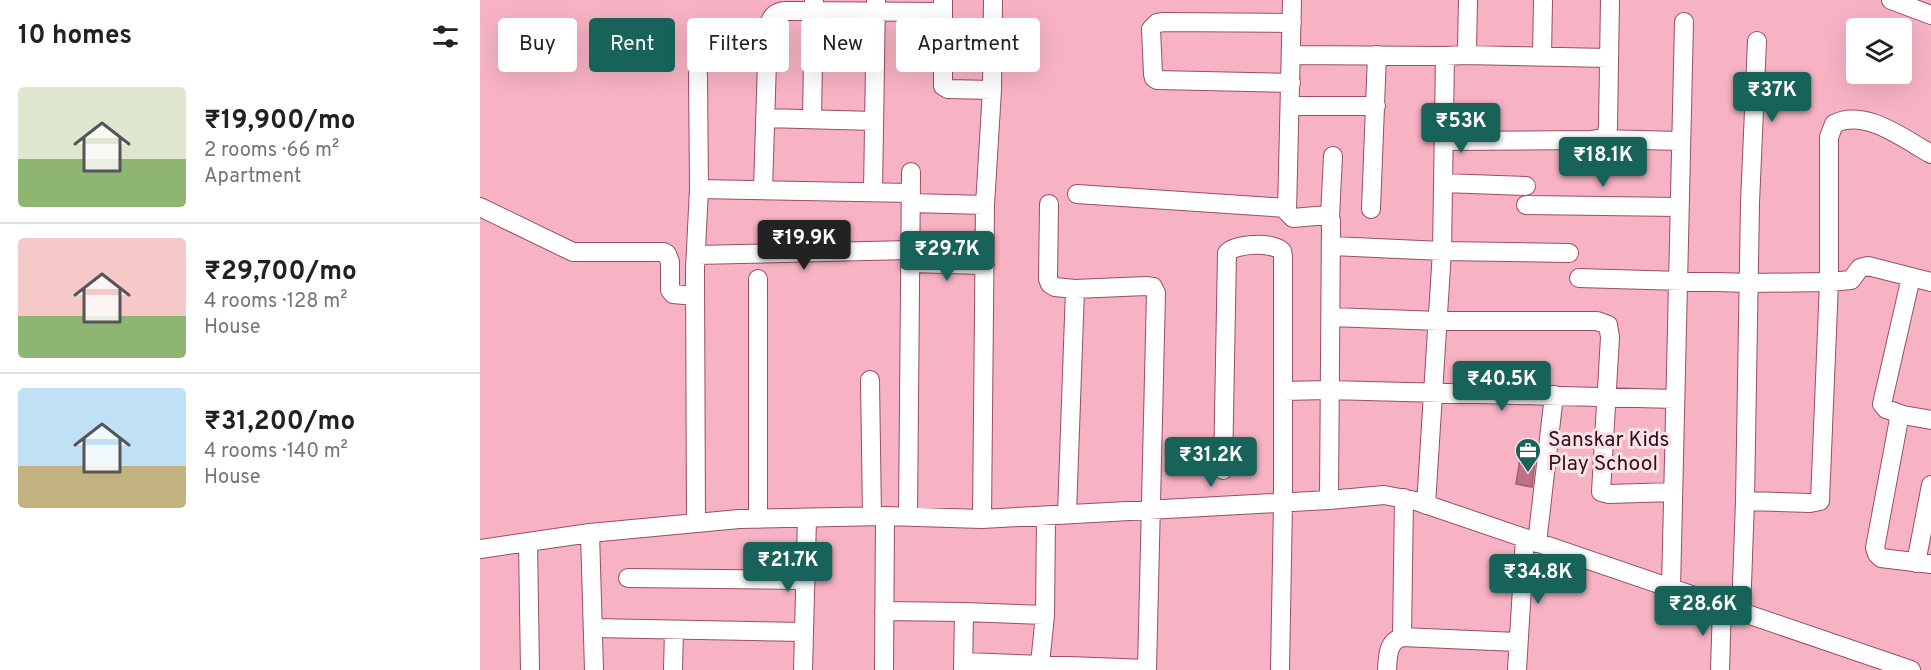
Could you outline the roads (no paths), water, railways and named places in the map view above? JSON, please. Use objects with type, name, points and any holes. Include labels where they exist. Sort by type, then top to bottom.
[{"type":"street","points":[[982,519],[985,205],[992,90],[993,0]]},
{"type":"street","points":[[1292,0],[1287,208],[1289,215],[1293,218],[1327,215],[1330,217]]},
{"type":"street","points":[[1464,55],[1467,50],[1468,0]]},
{"type":"street","points":[[1542,56],[1543,0]]},
{"type":"street","points":[[1599,140],[1606,136],[1608,127],[1610,0]]},
{"type":"street","points":[[1891,0],[1931,15]]},
{"type":"street","points":[[763,190],[769,22],[780,11],[814,6],[943,6],[943,86],[948,89],[992,90]]},
{"type":"street","points":[[812,119],[814,6]]},
{"type":"street","points":[[873,192],[875,7]]},
{"type":"street","points":[[1291,83],[1157,80],[1153,74],[1152,29],[1158,22],[1292,23]]},
{"type":"street","points":[[1671,590],[1683,22]]},
{"type":"street","points":[[1742,612],[1750,203],[1757,41]]},
{"type":"street","points":[[1292,55],[1609,58]]},
{"type":"street","points":[[1371,209],[1377,55]]},
{"type":"street","points":[[1426,505],[1442,251],[1445,56]]},
{"type":"street","points":[[696,523],[693,296],[699,189],[698,74]]},
{"type":"street","points":[[1291,106],[1376,106]]},
{"type":"street","points":[[765,118],[874,121]]},
{"type":"street","points":[[1745,501],[1810,503],[1820,501],[1829,282],[1829,136],[1834,124],[1848,120],[1870,122],[1931,154]]},
{"type":"street","points":[[1444,141],[1681,141]]},
{"type":"street","points":[[1329,500],[1332,246],[1330,217],[1333,156]]},
{"type":"street","points":[[908,517],[911,172]]},
{"type":"street","points":[[1443,183],[1526,186]]},
{"type":"street","points":[[699,189],[873,192],[985,205]]},
{"type":"street","points":[[1077,194],[1287,208]]},
{"type":"street","points":[[964,612],[964,666],[1040,663],[1147,669],[1156,293],[1153,287],[1146,286],[1075,289],[1055,287],[1050,284],[1048,279],[1049,204]]},
{"type":"street","points":[[1526,205],[1679,207]]},
{"type":"street","points":[[480,207],[573,252],[660,251],[667,254],[673,268],[670,290],[673,294],[693,296]]},
{"type":"street","points":[[1223,470],[1227,253],[1231,248],[1238,246],[1275,246],[1282,251],[1283,503],[1280,670]]},
{"type":"street","points":[[1332,246],[1569,253]]},
{"type":"street","points":[[673,268],[696,258],[910,256],[985,265]]},
{"type":"street","points":[[1579,278],[1750,283],[1829,282],[1851,280],[1860,268],[1868,266],[1931,282]]},
{"type":"street","points":[[1911,277],[1882,404],[1886,409],[1903,415],[1931,420]]},
{"type":"street","points":[[758,279],[758,519]]},
{"type":"street","points":[[1067,514],[1075,289]]},
{"type":"street","points":[[1331,317],[1439,321],[1597,321],[1608,325],[1610,337],[1601,492],[1610,494],[1673,492]]},
{"type":"street","points":[[870,380],[884,611],[884,670]]},
{"type":"street","points":[[1283,391],[1434,392],[1676,399]]},
{"type":"street","points":[[1517,670],[1517,642],[1554,395]]},
{"type":"street","points":[[1903,415],[1896,426],[1875,548],[1881,558],[1924,563],[1931,485]]},
{"type":"street","points":[[480,549],[590,533],[758,519],[878,516],[982,519],[1283,503],[1384,495],[1426,505],[1671,590],[1742,612],[1887,666],[1911,670]]},
{"type":"street","points":[[1402,637],[1404,498]]},
{"type":"street","points":[[1040,663],[1045,615],[1046,516]]},
{"type":"street","points":[[803,670],[807,518]]},
{"type":"street","points":[[590,533],[594,670]]},
{"type":"street","points":[[528,542],[530,670]]},
{"type":"street","points":[[628,578],[806,580]]},
{"type":"street","points":[[1720,670],[1722,606]]},
{"type":"street","points":[[884,611],[1045,615]]},
{"type":"street","points":[[593,628],[804,632]]},
{"type":"street","points":[[673,670],[674,630]]},
{"type":"street","points":[[1387,670],[1388,653],[1392,643],[1402,637],[1517,642]]},
{"type":"place","name":"Sanskar Kids Play School","points":[[1528,474]]}]
